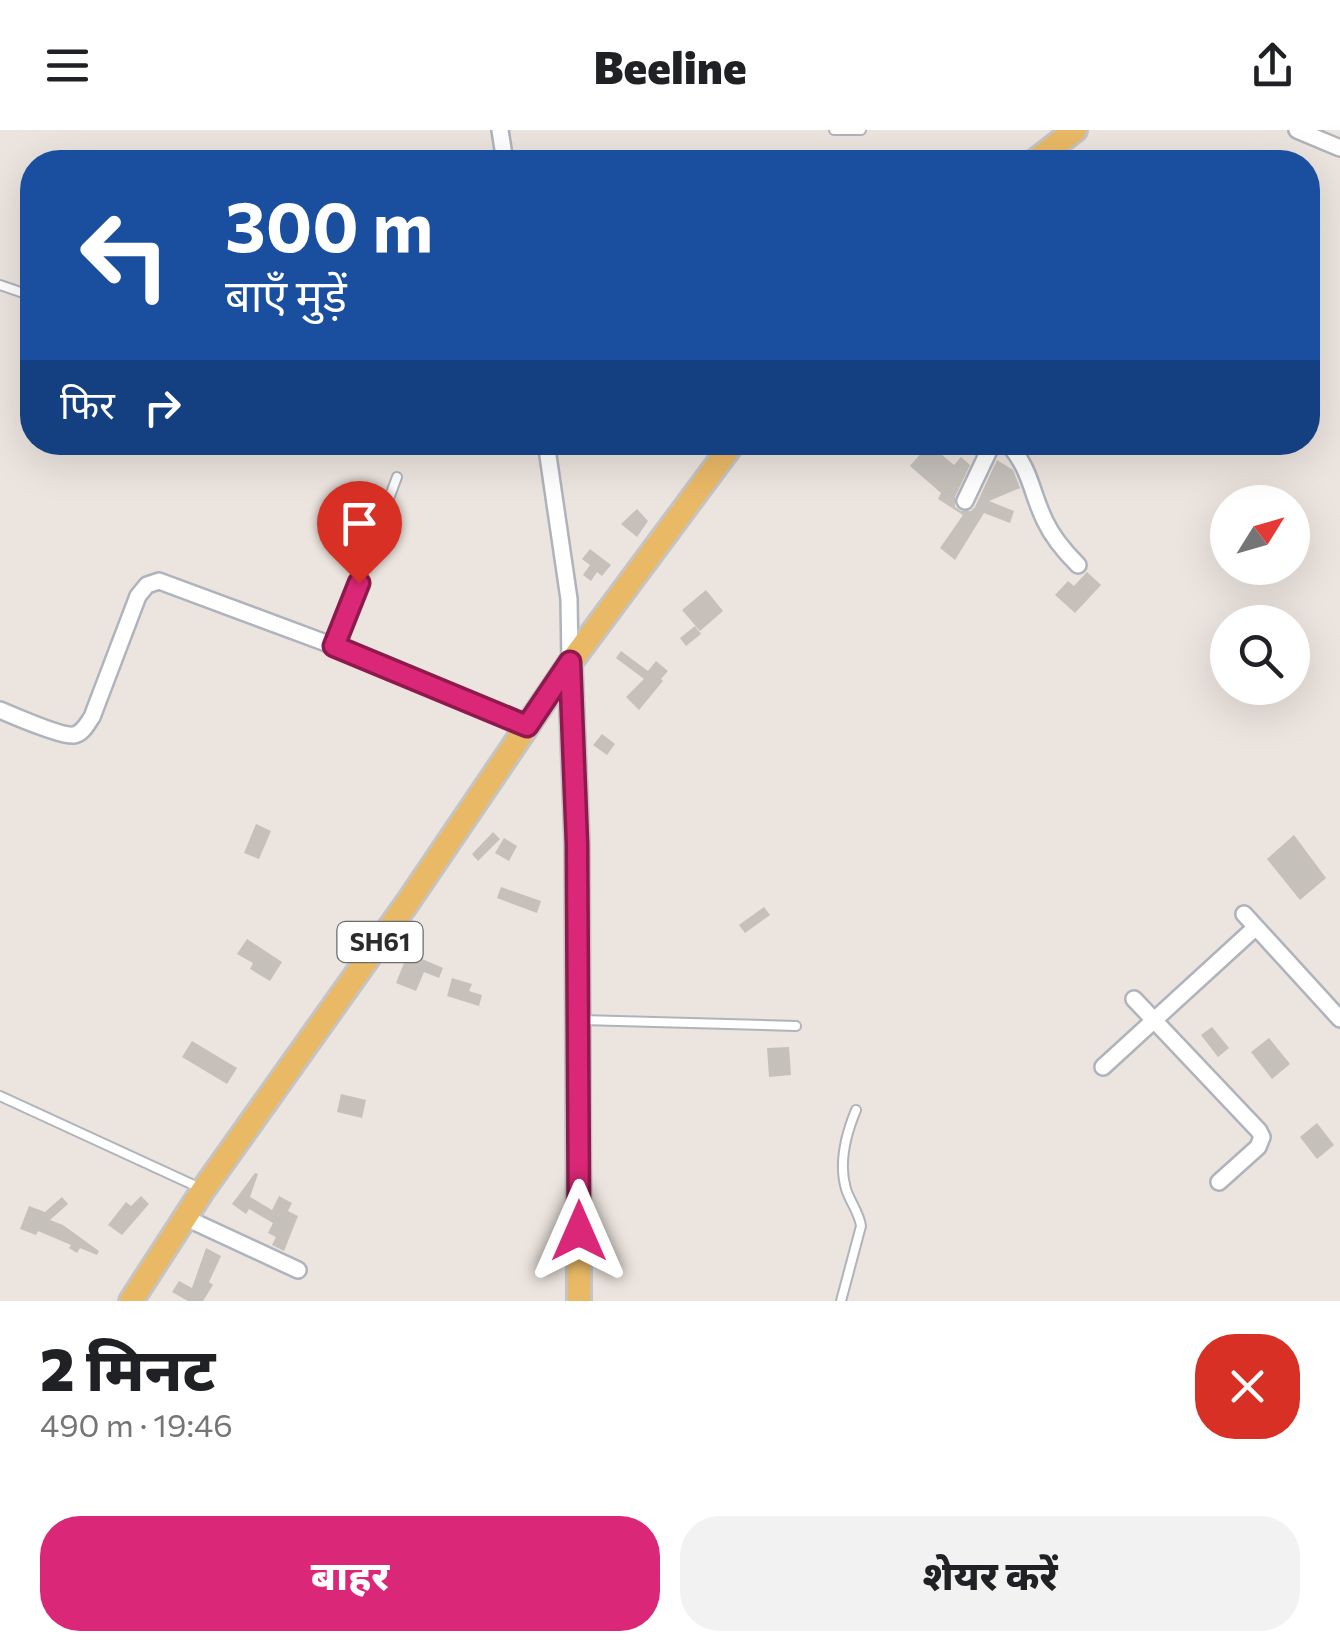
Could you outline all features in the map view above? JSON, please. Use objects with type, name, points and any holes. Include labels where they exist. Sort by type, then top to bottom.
[{"type":"main road","points":[[1054,150],[1075,130]]},
{"type":"main road","name":"SH61","points":[[130,1301],[570,662],[724,455]]},
{"type":"main road","points":[[570,662],[577,844],[579,1301]]},
{"type":"street","points":[[1297,130],[1340,148]]},
{"type":"street","points":[[548,455],[569,599],[570,662]]},
{"type":"street","points":[[965,501],[987,455]]},
{"type":"street","points":[[1016,455],[1027,470],[1054,538],[1078,565]]},
{"type":"street","points":[[0,710],[68,735],[81,731],[92,717],[138,596],[152,582],[169,583],[334,646],[527,726]]},
{"type":"street","points":[[1244,914],[1340,1019]]},
{"type":"street","points":[[1102,1068],[1256,927]]},
{"type":"street","points":[[1134,999],[1262,1136],[1258,1147],[1219,1182]]},
{"type":"street","points":[[186,1218],[298,1270]]},
{"type":"lane","points":[[834,130],[861,130]]},
{"type":"lane","points":[[334,646],[396,477]]},
{"type":"lane","points":[[578,1020],[796,1026]]},
{"type":"lane","points":[[0,1096],[203,1190]]},
{"type":"lane","points":[[841,1301],[861,1226],[846,1189],[843,1167],[846,1137],[856,1110]]},
{"type":"building","points":[[920,455],[942,455],[954,465],[961,457],[970,465],[955,497],[955,507],[971,511],[997,460],[1013,470],[1020,488],[989,501],[1014,511],[1010,523],[984,513],[955,560],[940,548],[963,515],[938,499],[941,493],[910,466]]},
{"type":"building","points":[[637,509],[648,521],[637,537],[621,524]]},
{"type":"building","points":[[590,549],[611,565],[602,576],[597,572],[591,581],[583,575],[590,565],[582,559]]},
{"type":"building","points":[[1087,572],[1101,585],[1075,613],[1055,595],[1068,581],[1074,586]]},
{"type":"building","points":[[706,590],[723,611],[700,631],[682,610]]},
{"type":"building","points":[[695,626],[701,634],[686,646],[680,638]]},
{"type":"building","points":[[621,651],[648,671],[656,661],[668,671],[639,710],[626,697],[644,679],[616,658]]},
{"type":"building","points":[[602,734],[615,744],[607,755],[593,745]]},
{"type":"building","points":[[256,824],[271,831],[259,859],[244,853]]},
{"type":"building","points":[[493,832],[500,839],[478,861],[472,854]]},
{"type":"building","points":[[1294,835],[1326,878],[1300,900],[1267,859]]},
{"type":"building","points":[[504,838],[517,846],[509,861],[495,853]]},
{"type":"building","points":[[501,887],[541,901],[537,913],[497,898]]},
{"type":"building","points":[[764,907],[770,915],[745,933],[739,925]]},
{"type":"building","points":[[247,939],[282,962],[270,981],[250,969],[253,963],[237,954]]},
{"type":"building","points":[[408,953],[443,968],[439,978],[424,972],[416,991],[396,983]]},
{"type":"building","points":[[452,978],[472,984],[469,991],[482,995],[479,1006],[447,996]]},
{"type":"building","points":[[1212,1027],[1229,1048],[1218,1057],[1201,1035]]},
{"type":"building","points":[[1269,1038],[1290,1064],[1272,1079],[1251,1052]]},
{"type":"building","points":[[192,1041],[237,1068],[227,1084],[182,1057]]},
{"type":"building","points":[[789,1047],[791,1075],[769,1077],[767,1048]]},
{"type":"building","points":[[341,1094],[366,1100],[362,1118],[337,1112]]},
{"type":"building","points":[[1317,1123],[1334,1145],[1317,1159],[1300,1137]]},
{"type":"building","points":[[258,1174],[250,1197],[272,1210],[279,1196],[292,1203],[288,1211],[298,1216],[284,1251],[272,1245],[276,1237],[268,1233],[273,1223],[249,1209],[246,1214],[232,1204]]},
{"type":"building","points":[[141,1196],[149,1204],[122,1235],[108,1225],[126,1202],[131,1206]]},
{"type":"building","points":[[62,1197],[68,1204],[50,1220],[99,1251],[97,1255],[80,1248],[77,1253],[69,1248],[71,1245],[38,1231],[36,1235],[20,1229],[29,1206],[45,1212]]},
{"type":"building","points":[[206,1248],[221,1256],[209,1282],[213,1285],[203,1301],[188,1301],[172,1292],[179,1281],[192,1288]]},
{"type":"route","points":[[359,583],[334,646],[527,726],[570,662],[577,844],[579,1231]]}]
